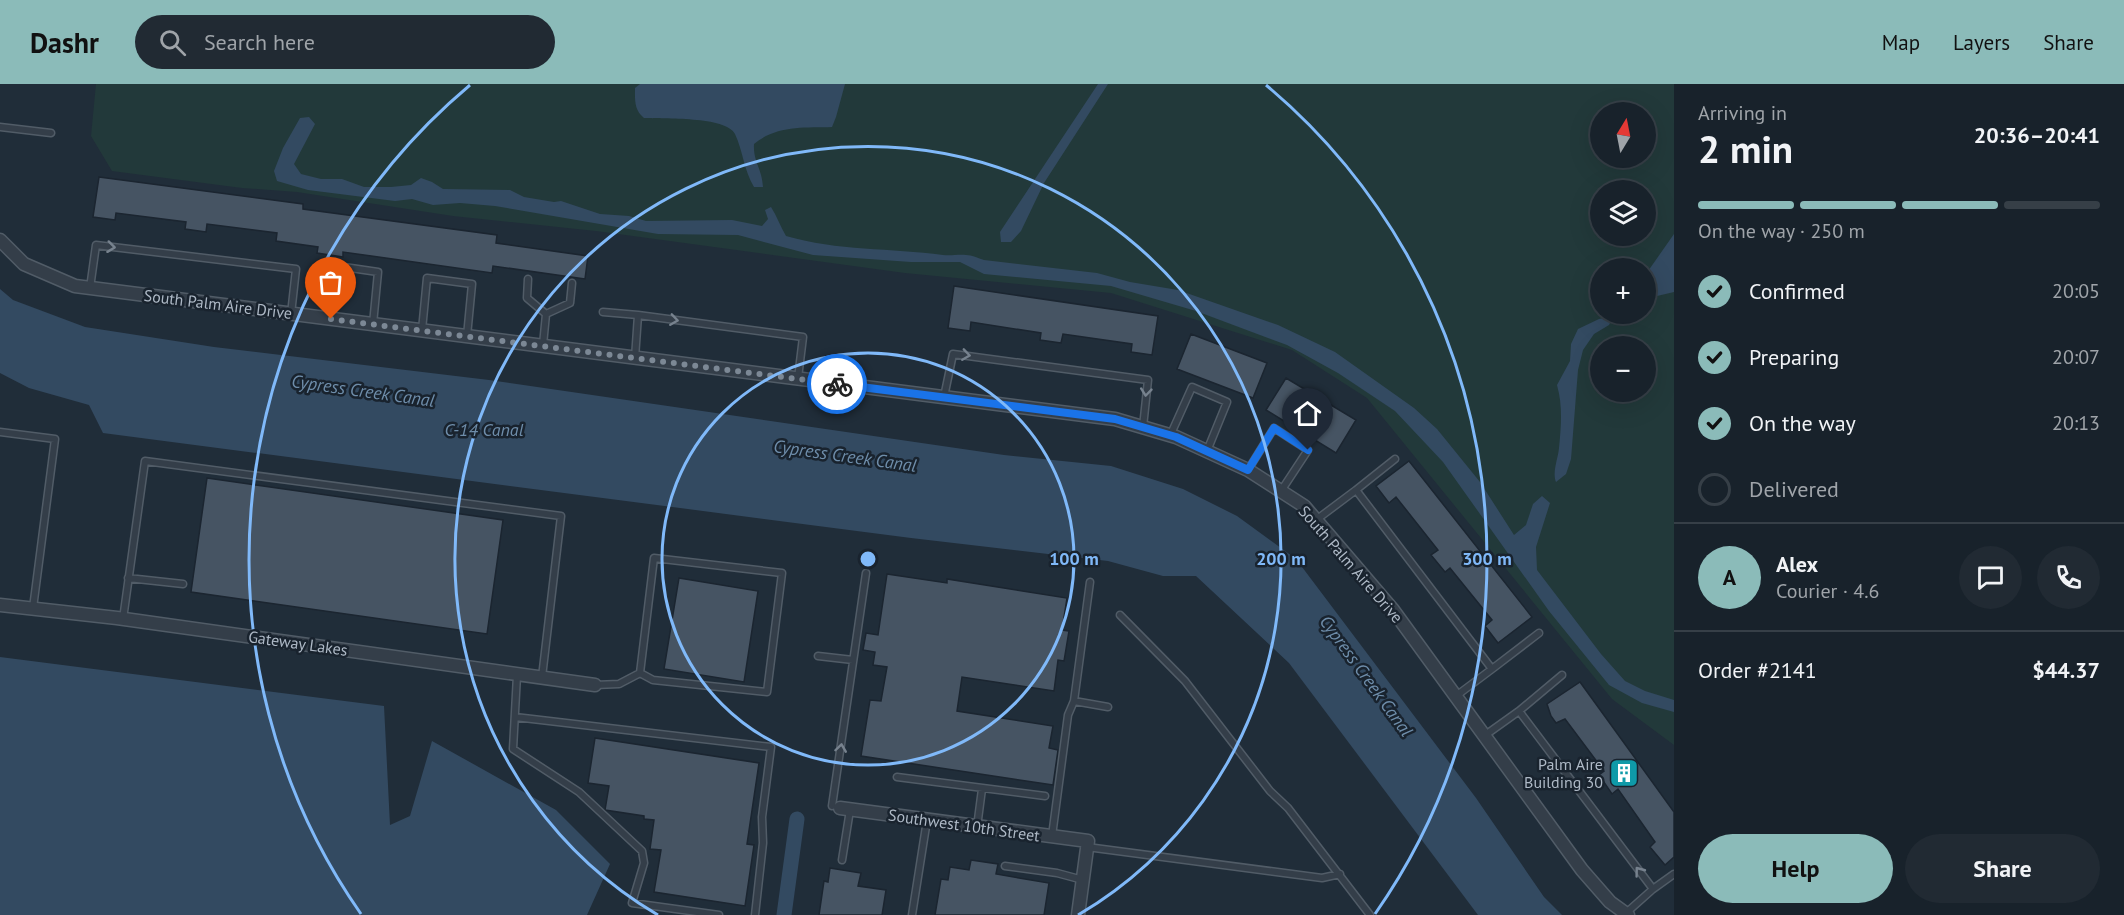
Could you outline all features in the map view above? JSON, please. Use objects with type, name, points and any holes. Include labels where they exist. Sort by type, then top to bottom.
[{"type":"street","name":"South Palm Aire Drive","points":[[0,240],[24,264],[75,286],[1115,419],[1170,436],[1248,470],[1304,506],[1393,610],[1581,870],[1610,902],[1627,914]]},
{"type":"street","name":"Gateway Lakes","points":[[0,605],[123,619],[595,685]]},
{"type":"street","name":"Southwest 10th Street","points":[[840,807],[1088,844]]},
{"type":"street","points":[[1078,915],[1088,844]]},
{"type":"lane","points":[[0,127],[51,133]]},
{"type":"lane","points":[[90,288],[96,245],[296,269],[291,314]]},
{"type":"lane","points":[[331,319],[337,266],[378,272],[373,324]]},
{"type":"lane","points":[[422,330],[427,278],[472,284],[467,336]]},
{"type":"lane","points":[[528,279],[527,298],[546,314]]},
{"type":"lane","points":[[546,314],[570,303],[572,283]]},
{"type":"lane","points":[[603,312],[803,337],[798,379]]},
{"type":"lane","points":[[543,346],[546,314]]},
{"type":"lane","points":[[635,358],[638,315]]},
{"type":"lane","points":[[944,398],[953,354],[1148,380],[1143,428]]},
{"type":"lane","points":[[1170,436],[1192,387],[1227,402],[1206,452]]},
{"type":"lane","points":[[1248,470],[1274,428],[1308,450],[1281,491]]},
{"type":"lane","points":[[0,432],[55,439],[32,609]]},
{"type":"lane","points":[[1316,520],[1395,459]]},
{"type":"lane","points":[[123,619],[145,461],[561,516],[542,677]]},
{"type":"lane","points":[[1356,490],[1492,669]]},
{"type":"lane","points":[[654,558],[782,573],[767,692],[653,680],[640,673],[654,558]]},
{"type":"lane","points":[[842,860],[840,807],[853,660],[866,573]]},
{"type":"lane","points":[[129,578],[183,584]]},
{"type":"lane","points":[[1052,837],[1068,715],[1074,700],[1090,582]]},
{"type":"lane","points":[[1120,615],[1185,681],[1270,791],[1288,808],[1370,915]]},
{"type":"lane","points":[[1455,696],[1539,633]]},
{"type":"lane","points":[[819,656],[853,660]]},
{"type":"lane","points":[[595,685],[619,684],[640,673]]},
{"type":"lane","points":[[517,674],[513,749],[579,792],[642,851],[644,863],[632,903],[719,915]]},
{"type":"lane","points":[[1484,736],[1519,711],[1562,675]]},
{"type":"lane","points":[[1074,700],[1108,706]]},
{"type":"lane","points":[[1519,711],[1653,890]]},
{"type":"lane","points":[[515,717],[771,747],[762,817],[763,843],[755,915]]},
{"type":"lane","points":[[897,777],[1045,796]]},
{"type":"lane","points":[[977,827],[982,789]]},
{"type":"lane","points":[[912,915],[927,820]]},
{"type":"lane","points":[[1088,844],[1322,878],[1340,874]]},
{"type":"lane","points":[[1005,866],[1057,873],[1083,880]]},
{"type":"lane","points":[[1627,914],[1674,874]]},
{"type":"green space","points":[[96,84],[1674,84],[1674,745],[1612,699],[1367,398],[1292,350],[1111,293],[905,273],[596,231],[453,216],[297,192],[242,188],[112,171],[91,136]]},
{"type":"water","points":[[640,84],[845,84],[832,127],[781,131],[772,133],[754,144],[763,187],[754,187],[735,134],[729,128],[707,121],[644,118],[638,112],[635,101],[635,88]]},
{"type":"water","points":[[1098,84],[1108,84],[1044,183],[1021,231],[1011,242],[1001,242],[1000,232]]},
{"type":"water","points":[[309,117],[315,124],[294,164],[301,174],[321,179],[342,179],[364,187],[391,187],[411,185],[421,178],[443,189],[510,190],[524,197],[561,201],[600,214],[629,216],[646,221],[732,220],[762,226],[768,219],[765,210],[771,207],[786,236],[805,241],[864,248],[968,255],[984,260],[1097,273],[1130,282],[1178,290],[1278,325],[1335,352],[1414,408],[1437,429],[1480,482],[1514,535],[1526,525],[1533,504],[1542,496],[1550,503],[1536,547],[1537,570],[1601,654],[1625,681],[1645,691],[1674,700],[1674,712],[1642,703],[1609,685],[1549,611],[1443,462],[1395,411],[1338,373],[1287,345],[1196,311],[1111,286],[984,274],[960,262],[911,262],[813,255],[738,235],[658,234],[495,206],[460,203],[433,205],[412,199],[395,201],[308,190],[277,181],[274,171],[283,148],[300,118]]},
{"type":"water","points":[[1674,234],[1674,292],[1656,297],[1656,260]]},
{"type":"water","name":"C-14 Canal","points":[[0,289],[13,300],[85,327],[214,347],[489,380],[1004,455],[1111,466],[1183,489],[1237,516],[1296,559],[1476,798],[1544,897],[1562,915],[1478,915],[1289,663],[1196,576],[1163,576],[1108,561],[911,538],[103,433],[89,405],[29,388],[0,373]]},
{"type":"water","points":[[1590,323],[1610,324],[1590,336],[1583,350],[1578,370],[1571,459],[1566,474],[1556,482],[1555,470],[1561,416],[1557,385],[1570,361],[1571,344],[1578,329]]},
{"type":"water","points":[[0,657],[384,706],[390,825],[410,816],[432,741],[556,810],[610,864],[587,915],[0,915]]},
{"type":"building","points":[[99,177],[303,204],[303,209],[497,235],[496,243],[588,256],[585,279],[493,266],[492,273],[343,252],[343,257],[317,253],[318,247],[276,241],[277,233],[207,224],[206,232],[185,229],[186,222],[116,213],[115,220],[93,217]]},
{"type":"building","points":[[954,286],[1158,316],[1152,355],[1131,352],[1132,344],[1063,334],[1061,343],[1040,340],[1041,333],[971,322],[970,331],[948,328]]},
{"type":"building","points":[[1191,334],[1267,363],[1253,398],[1177,369]]},
{"type":"building","points":[[1286,378],[1356,420],[1336,453],[1266,410]]},
{"type":"building","points":[[1409,461],[1532,617],[1498,643],[1485,626],[1492,620],[1450,568],[1445,572],[1431,555],[1438,550],[1396,497],[1389,503],[1376,486]]},
{"type":"building","points":[[207,478],[503,520],[487,634],[191,592]]},
{"type":"building","points":[[887,574],[947,583],[947,579],[1067,598],[1062,630],[1069,631],[1064,661],[1058,660],[1054,691],[962,677],[957,711],[1053,726],[1049,748],[1058,750],[1053,785],[861,756],[870,700],[881,701],[887,667],[873,665],[875,652],[863,650],[866,633],[878,635]]},
{"type":"building","points":[[679,578],[758,591],[744,682],[664,669]]},
{"type":"building","name":"Palm Aire Building 30","points":[[1580,682],[1674,812],[1674,857],[1665,865],[1650,847],[1655,842],[1618,789],[1612,794],[1599,775],[1604,771],[1565,719],[1556,723],[1551,716],[1547,704]]},
{"type":"building","points":[[595,738],[759,763],[747,844],[754,845],[745,906],[654,892],[661,850],[650,849],[654,820],[644,819],[644,816],[605,810],[609,786],[588,783]]},
{"type":"building","points":[[971,860],[998,864],[996,874],[1049,883],[1044,915],[935,915],[941,879],[948,880],[950,867],[969,870]]},
{"type":"building","points":[[830,868],[861,873],[858,886],[886,890],[882,915],[819,915],[824,881],[828,882]]},
{"type":"waterway","points":[[784,915],[797,819]]},
{"type":"way so far","points":[[331,319],[837,384]]},
{"type":"place","name":"Palm Aire Building 30","points":[[1624,773]]},
{"type":"route","points":[[837,384],[1115,419],[1176,437],[1248,470],[1274,428],[1308,450]]},
{"type":"water label","name":"Cypress Creek Canal","points":[[363,391]]},
{"type":"water label","name":"Cypress Creek Canal","points":[[845,456]]},
{"type":"water label","name":"Cypress Creek Canal","points":[[1366,676]]}]
